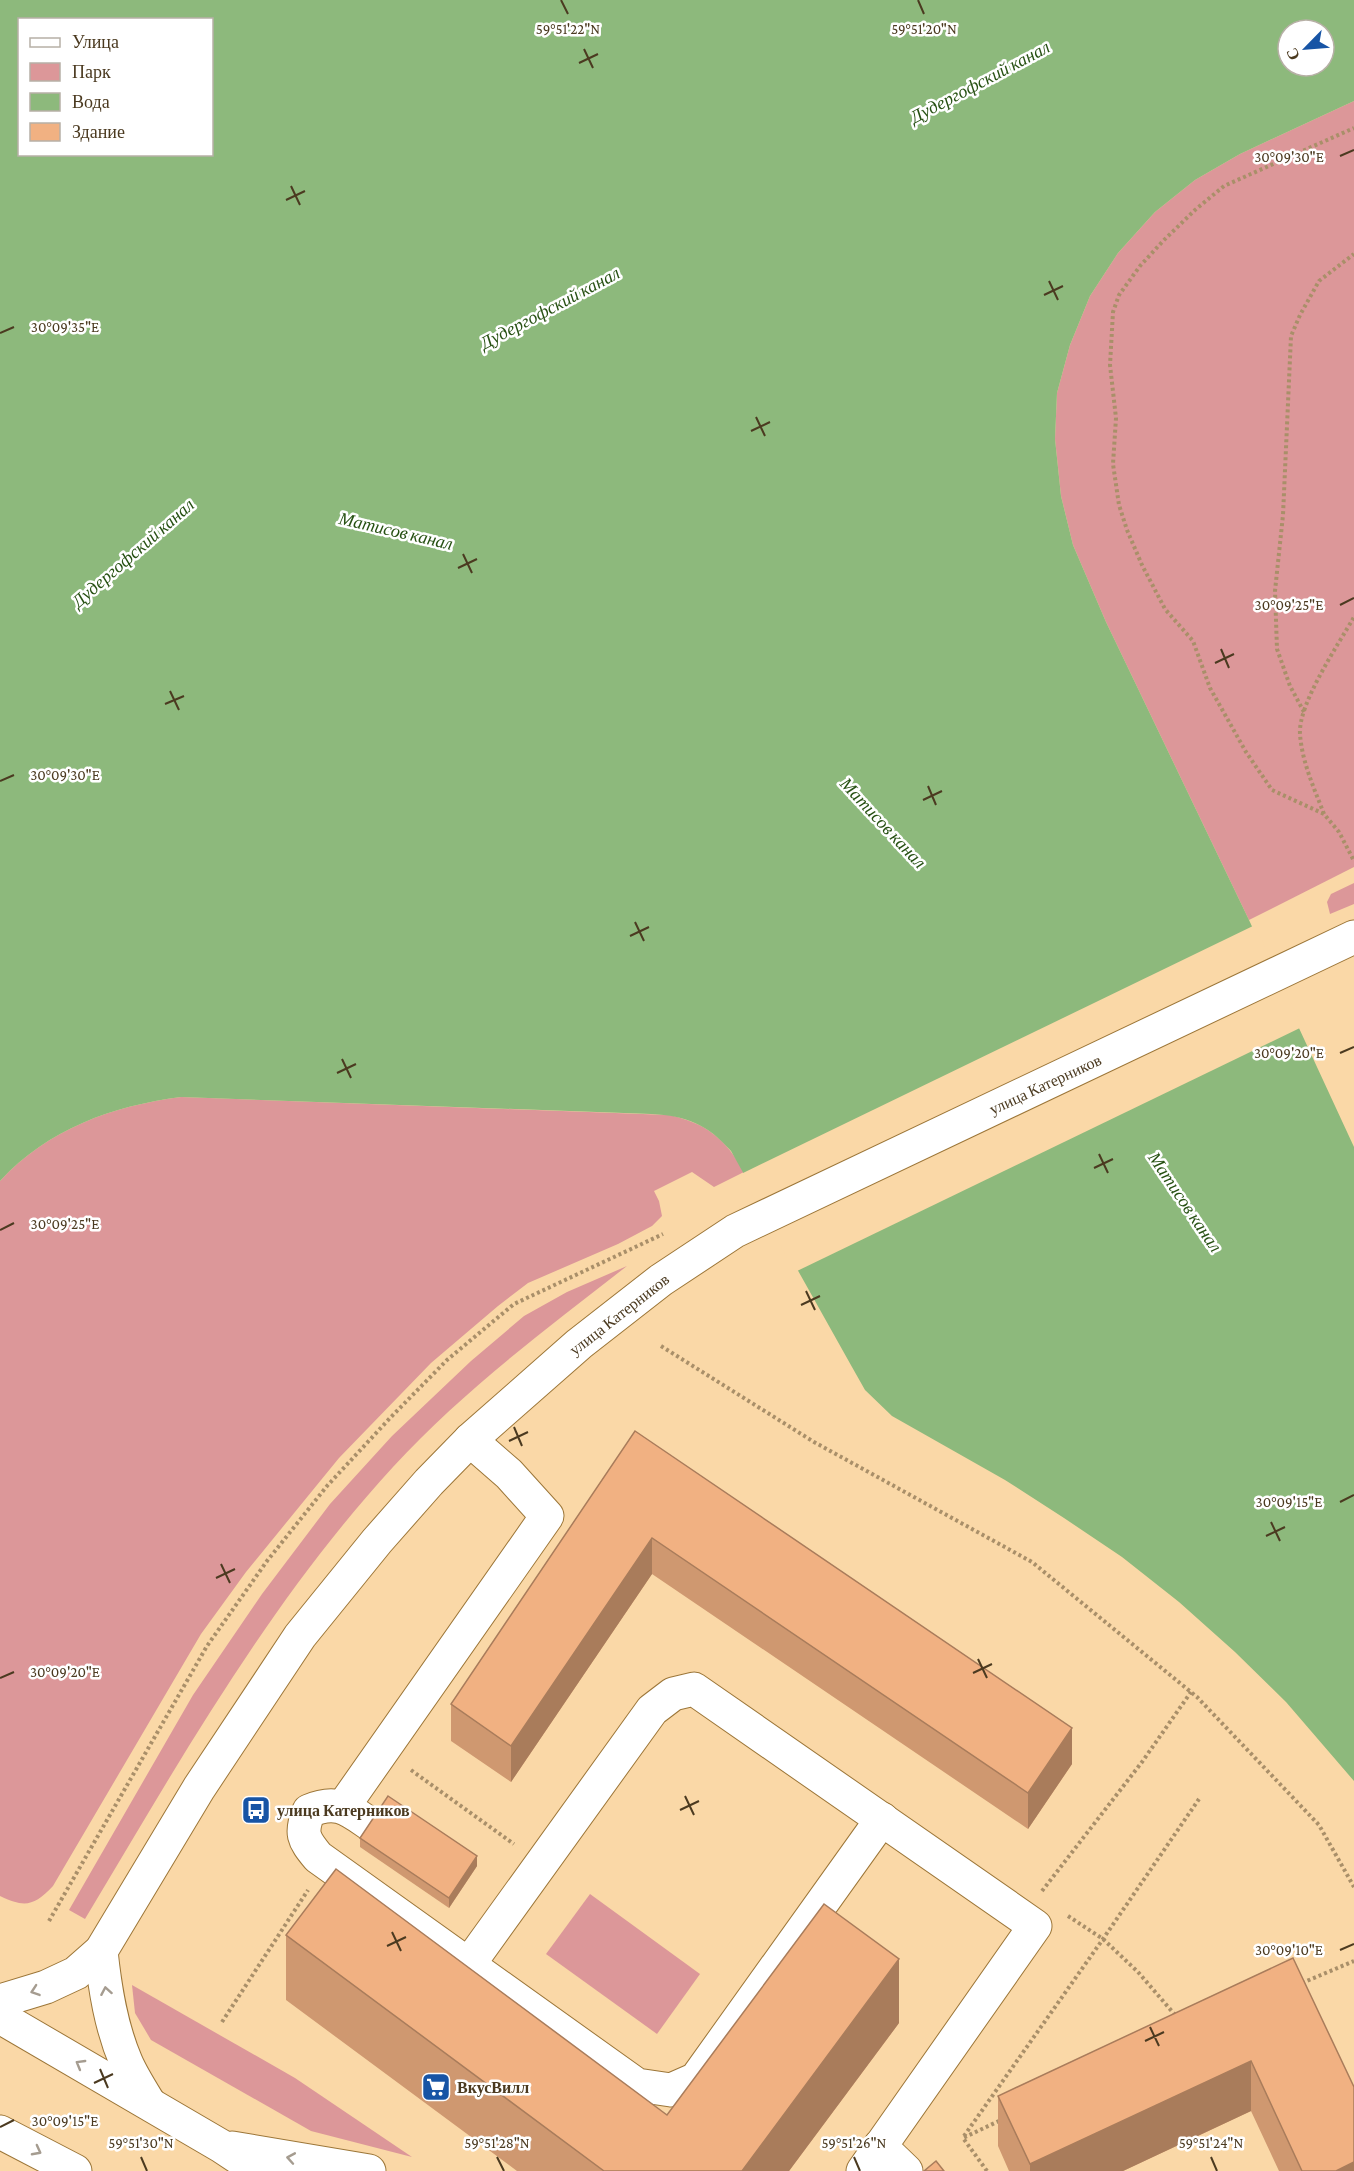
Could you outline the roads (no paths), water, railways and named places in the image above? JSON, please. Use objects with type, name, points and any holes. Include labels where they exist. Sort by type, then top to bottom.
[{"type":"street","name":"улица Катерников","points":[[0,2001],[46,1988],[76,1973],[101,1951],[199,1788],[300,1636],[377,1541],[470,1440],[606,1323],[661,1280],[735,1231],[1354,937]]},
{"type":"street","points":[[343,1807],[547,1516],[509,1474],[470,1440]]},
{"type":"street","points":[[469,1964],[652,1710],[673,1694],[694,1689],[1035,1926],[871,2158],[906,2171]]},
{"type":"street","points":[[374,1827],[343,1807],[324,1804],[309,1811],[303,1827],[306,1842],[318,1857],[637,2085],[671,2090],[696,2079],[882,1819]]},
{"type":"street","points":[[101,1951],[105,1988],[114,2028],[126,2062],[149,2103]]},
{"type":"street","points":[[0,2017],[149,2103],[259,2171]]},
{"type":"street","points":[[0,2132],[75,2171]]},
{"type":"street","points":[[221,2146],[369,2171]]},
{"type":"water","name":"Дудергофский канал","points":[[0,0],[1354,0],[1354,101],[1240,154],[1195,180],[1155,212],[1118,253],[1090,296],[1070,345],[1057,393],[1055,439],[1061,496],[1073,545],[1106,622],[1249,920],[1354,1147],[1354,1781],[1286,1702],[1179,1602],[1122,1557],[1064,1518],[1005,1480],[892,1416],[865,1390],[731,1151],[713,1134],[696,1123],[686,1119],[651,1114],[181,1097],[155,1101],[106,1114],[60,1134],[39,1147],[0,1181]]},
{"type":"place","name":"улица Катерников","points":[[256,1810]]},
{"type":"place","name":"ВкусВилл","points":[[436,2087]]},
{"type":"water label","name":"Матисов канал","points":[[396,531]]},
{"type":"water label","name":"Матисов канал","points":[[883,823]]},
{"type":"water label","name":"Матисов канал","points":[[1185,1202]]}]
